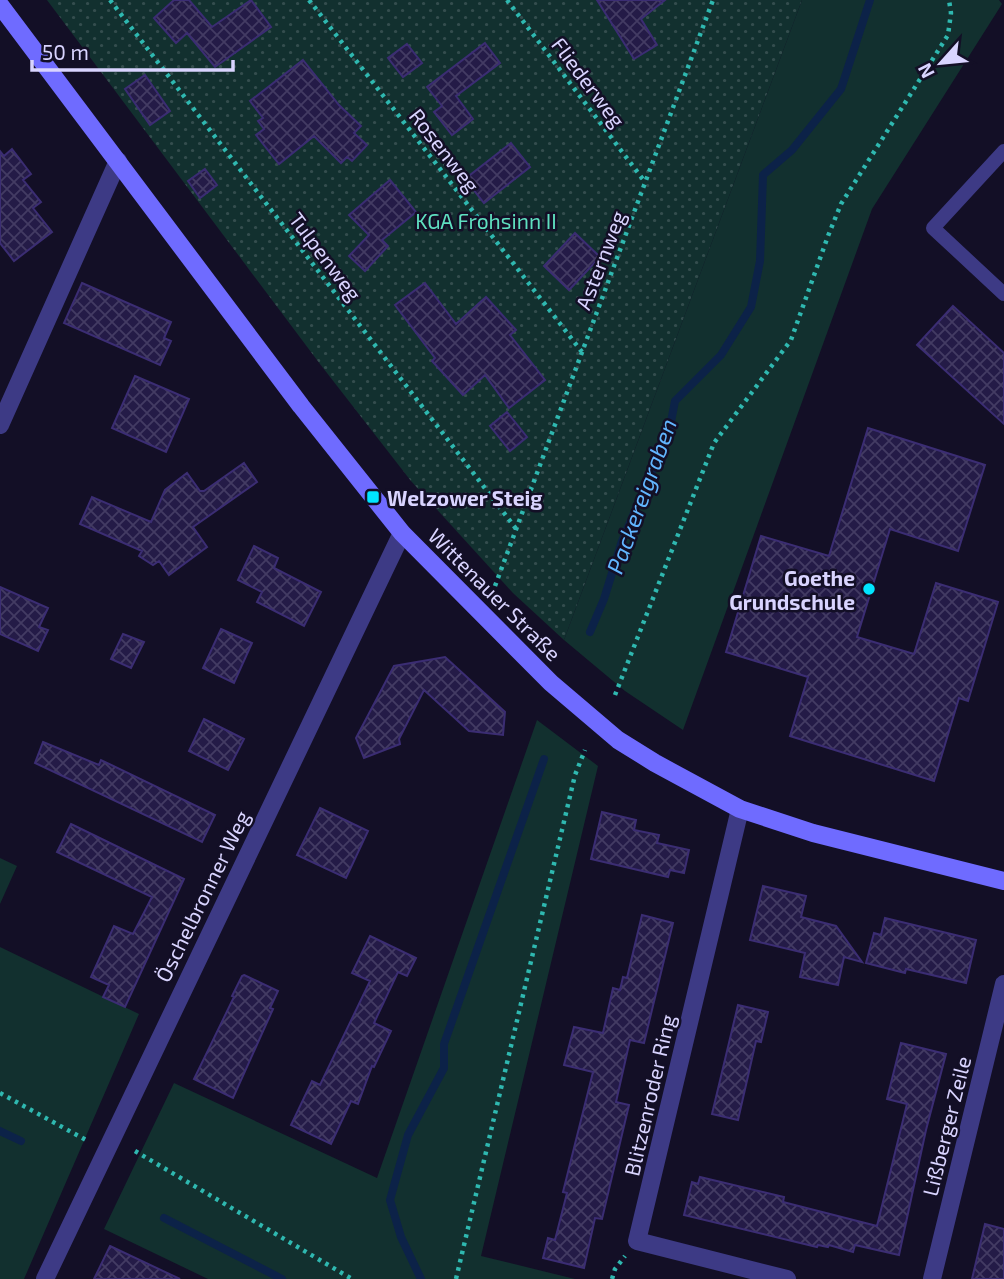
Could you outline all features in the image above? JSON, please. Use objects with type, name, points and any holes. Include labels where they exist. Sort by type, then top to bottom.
[{"type":"street","name":"Wittenauer Straße","points":[[0,5],[301,406],[402,533],[551,683],[618,740],[654,763],[740,809],[813,833],[1004,881]]},
{"type":"street","points":[[0,425],[118,161]]},
{"type":"street","name":"Öschelbronner Weg","points":[[45,1279],[402,533]]},
{"type":"street","name":"Blitzenroder Ring","points":[[740,809],[637,1241],[787,1279]]},
{"type":"street","name":"Lißberger Zeile","points":[[932,1279],[1004,984]]},
{"type":"lane","points":[[1004,151],[933,228],[1004,294]]},
{"type":"path","name":"Tulpenweg","points":[[110,0],[517,530]]},
{"type":"path","name":"Rosenweg","points":[[309,0],[582,352]]},
{"type":"path","name":"Fliederweg","points":[[507,0],[646,182]]},
{"type":"path","name":"Asternweg","points":[[495,586],[713,0]]},
{"type":"path","points":[[615,695],[714,443],[791,340],[841,204],[948,35],[951,13],[949,0]]},
{"type":"path","points":[[456,1279],[575,775],[585,750]]},
{"type":"path","points":[[0,1093],[86,1140]]},
{"type":"path","points":[[135,1152],[352,1279]]},
{"type":"green space","name":"KGA Frohsinn II","points":[[47,0],[802,0],[564,640],[513,593],[411,481]]},
{"type":"green space","points":[[802,0],[999,0],[1002,4],[872,209],[683,730],[625,691],[564,640]]},
{"type":"green space","points":[[537,720],[598,766],[481,1256],[575,1279],[208,1279],[104,1229],[174,1083],[377,1178]]},
{"type":"green space","points":[[0,858],[17,866],[0,904]]},
{"type":"green space","points":[[0,947],[139,1014],[24,1279],[0,1279]]},
{"type":"building","points":[[174,0],[189,0],[212,27],[251,0],[271,27],[215,67],[187,33],[176,43],[154,18]]},
{"type":"building","points":[[597,0],[665,0],[641,19],[657,45],[634,59]]},
{"type":"building","points":[[485,43],[500,63],[456,96],[473,119],[452,135],[434,112],[442,106],[427,87]]},
{"type":"building","points":[[407,44],[422,63],[403,77],[388,58]]},
{"type":"building","points":[[303,60],[339,105],[361,126],[354,133],[367,145],[352,161],[347,157],[341,163],[314,136],[279,164],[256,135],[264,129],[258,121],[263,118],[250,101]]},
{"type":"building","points":[[145,75],[170,111],[150,125],[125,89]]},
{"type":"building","points":[[511,143],[530,167],[484,203],[465,179]]},
{"type":"building","points":[[12,149],[31,174],[23,180],[41,202],[33,208],[52,232],[14,261],[0,243],[0,151],[4,156]]},
{"type":"building","points":[[205,169],[217,185],[200,198],[188,181]]},
{"type":"building","points":[[390,180],[416,212],[382,240],[388,246],[365,271],[349,256],[369,235],[349,215]]},
{"type":"building","points":[[575,233],[600,257],[569,290],[544,266]]},
{"type":"building","points":[[82,283],[171,322],[164,338],[171,341],[160,365],[64,323]]},
{"type":"building","points":[[425,283],[456,324],[486,297],[516,330],[510,335],[545,380],[509,408],[485,375],[463,395],[432,361],[435,358],[395,305]]},
{"type":"building","points":[[953,306],[1004,353],[1004,424],[917,345]]},
{"type":"building","points":[[135,376],[189,399],[166,452],[112,428]]},
{"type":"building","points":[[507,412],[527,437],[510,451],[490,426]]},
{"type":"building","points":[[868,428],[985,465],[958,551],[890,529],[857,637],[914,654],[936,583],[998,602],[968,701],[959,698],[934,781],[790,736],[808,677],[726,652],[761,536],[829,556]]},
{"type":"building","points":[[244,463],[257,482],[193,527],[207,547],[169,575],[159,561],[153,565],[139,556],[142,551],[80,524],[92,497],[151,522],[165,490],[187,473],[200,491],[204,491]]},
{"type":"building","points":[[254,546],[278,558],[274,568],[321,592],[304,626],[257,602],[262,592],[238,580]]},
{"type":"building","points":[[0,587],[48,608],[39,627],[48,630],[38,651],[0,634]]},
{"type":"building","points":[[221,629],[252,643],[234,683],[203,668]]},
{"type":"building","points":[[123,634],[144,642],[131,668],[111,659]]},
{"type":"building","points":[[445,657],[505,712],[503,735],[469,731],[424,690],[399,739],[400,744],[364,758],[356,738],[394,666]]},
{"type":"building","points":[[204,719],[244,739],[228,770],[189,751]]},
{"type":"building","points":[[43,742],[99,765],[101,760],[215,815],[202,842],[35,763]]},
{"type":"building","points":[[320,808],[368,831],[346,878],[297,855]]},
{"type":"building","points":[[602,812],[636,820],[634,830],[659,835],[657,843],[689,850],[684,873],[670,870],[668,877],[591,859]]},
{"type":"building","points":[[71,824],[184,879],[125,1007],[103,997],[109,985],[91,977],[114,926],[133,934],[152,897],[57,852]]},
{"type":"building","points":[[763,886],[806,896],[801,917],[836,926],[862,962],[844,957],[838,985],[800,977],[805,953],[750,940]]},
{"type":"building","points":[[642,915],[673,923],[644,1043],[630,1040],[616,1102],[629,1105],[602,1219],[595,1218],[584,1268],[543,1258],[548,1238],[555,1240],[567,1193],[563,1192],[593,1072],[564,1065],[574,1027],[603,1033],[613,988],[620,990],[623,977],[627,978]]},
{"type":"building","points":[[885,918],[976,940],[966,983],[906,969],[905,973],[866,963],[874,933],[881,935]]},
{"type":"building","points":[[370,936],[416,958],[407,976],[398,972],[374,1023],[391,1031],[374,1067],[372,1066],[358,1104],[351,1101],[331,1144],[291,1125],[312,1081],[320,1085],[370,981],[352,973]]},
{"type":"building","points":[[244,975],[278,991],[270,1008],[273,1009],[233,1098],[194,1079]]},
{"type":"building","points":[[738,1005],[768,1012],[761,1042],[756,1041],[738,1120],[712,1114]]},
{"type":"building","points":[[901,1043],[946,1054],[926,1130],[899,1255],[855,1245],[853,1252],[829,1245],[817,1247],[684,1215],[692,1182],[698,1184],[700,1177],[784,1197],[783,1202],[877,1226],[907,1104],[887,1099]]},
{"type":"building","points":[[985,1224],[1004,1229],[1004,1279],[972,1279]]},
{"type":"building","points":[[110,1246],[180,1279],[94,1279]]},
{"type":"waterway","name":"Packereigraben","points":[[590,632],[604,599],[622,541],[669,432],[675,401],[721,355],[751,307],[760,261],[763,175],[792,150],[841,89],[870,0]]},
{"type":"waterway","name":"Packereigraben","points":[[421,1279],[401,1237],[390,1200],[408,1135],[444,1068],[444,1044],[544,759]]},
{"type":"waterway","points":[[0,1131],[21,1141]]},
{"type":"waterway","points":[[164,1218],[282,1279]]},
{"type":"place","name":"Welzower Steig","points":[[373,497]]},
{"type":"place","name":"Goethe Grundschule","points":[[869,589]]}]
